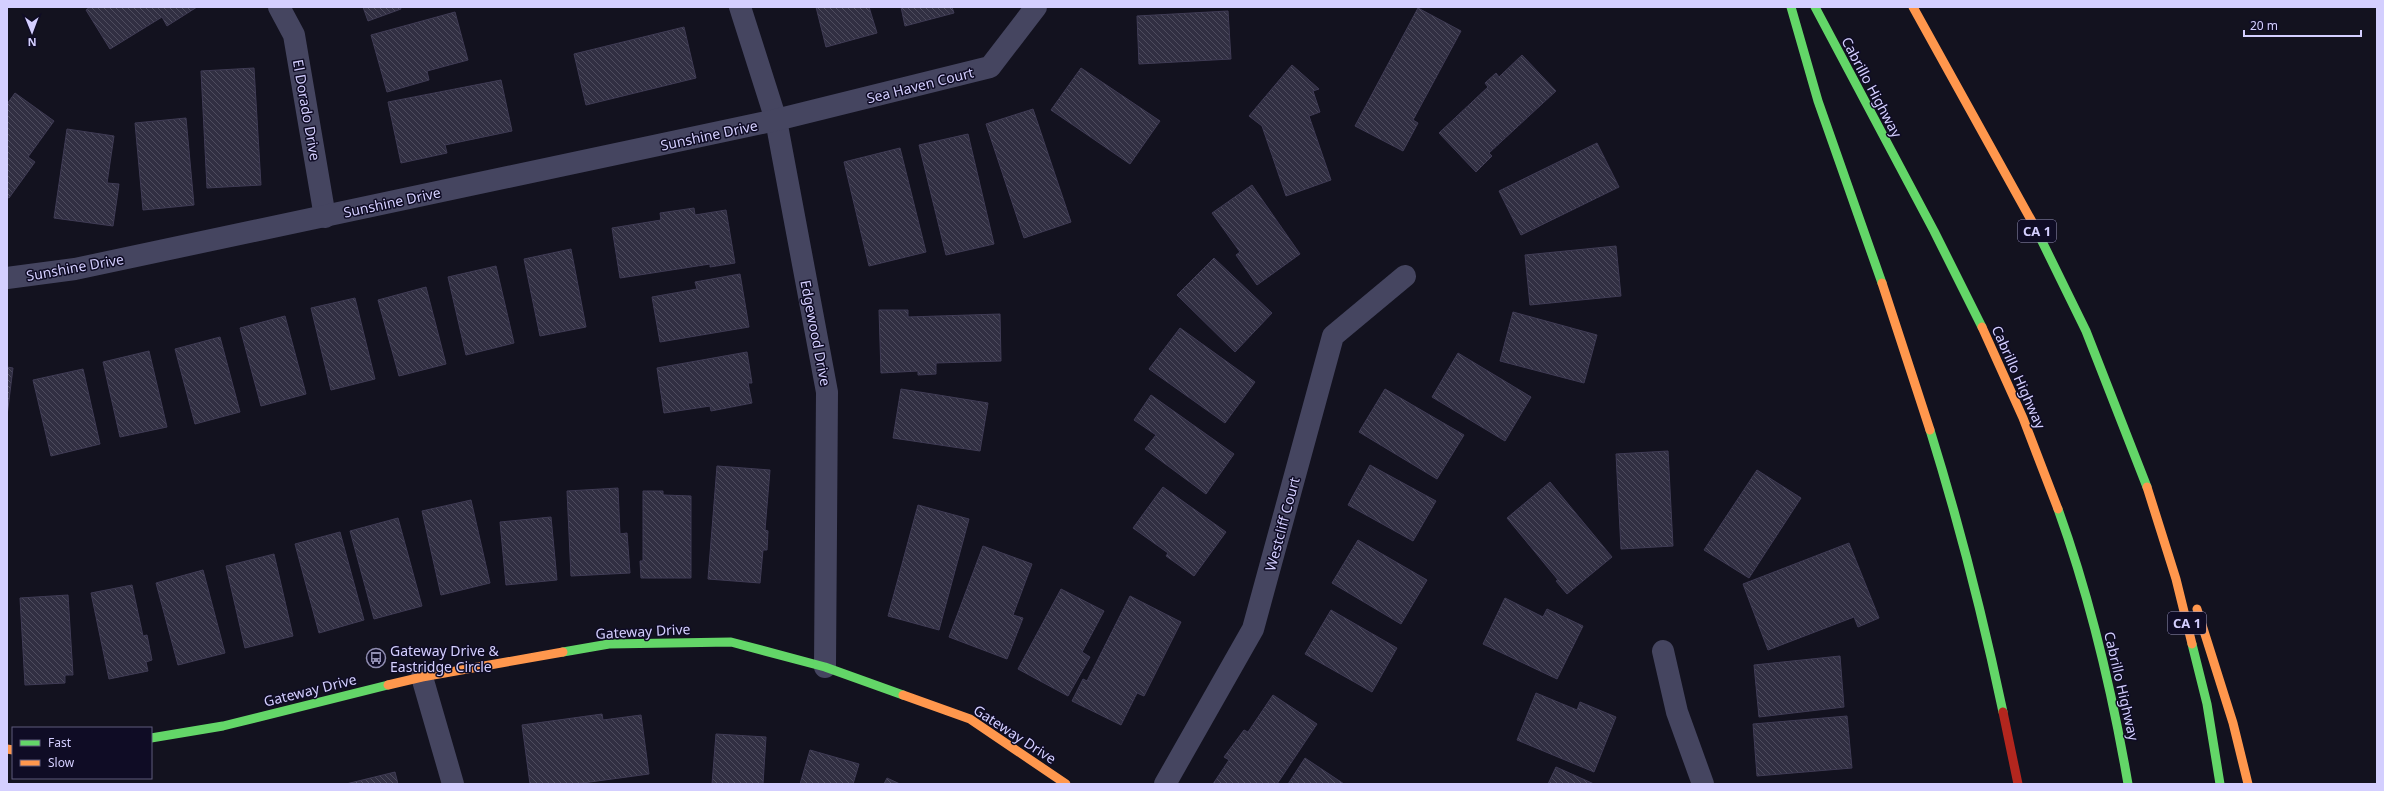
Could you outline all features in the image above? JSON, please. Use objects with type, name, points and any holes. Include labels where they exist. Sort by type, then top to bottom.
[{"type":"main road","points":[[1791,7],[1818,101],[1894,316],[1959,524],[1986,630],[2018,784]]},
{"type":"main road","name":"Cabrillo Highway","points":[[1815,7],[1969,301],[2001,368],[2033,445],[2062,523],[2087,603],[2109,683],[2128,784]]},
{"type":"main road","name":"CA 1","points":[[1913,7],[2032,221],[2086,331],[2140,465],[2176,579],[2207,704],[2220,784]]},
{"type":"main road","points":[[2140,465],[2187,582]]},
{"type":"main road","points":[[2195,603],[2233,723],[2248,784]]},
{"type":"main road","name":"Gateway Drive","points":[[152,738],[223,726],[422,677],[609,644],[731,642],[825,667],[970,719],[1066,784]]},
{"type":"street","name":"El Dorado Drive","points":[[279,7],[294,35],[325,217]]},
{"type":"street","name":"Edgewood Drive","points":[[740,7],[776,120],[828,392],[825,667]]},
{"type":"street","name":"Sea Haven Court","points":[[776,120],[990,67],[1036,7]]},
{"type":"street","name":"Sunshine Drive","points":[[7,278],[75,269],[776,120]]},
{"type":"street","name":"Westcliff Court","points":[[1165,784],[1253,629],[1333,336],[1405,276]]},
{"type":"street","points":[[1663,651],[1677,712],[1703,784]]},
{"type":"street","points":[[422,677],[453,784]]},
{"type":"building","points":[[90,7],[197,7],[167,26],[162,17],[110,49],[86,10]]},
{"type":"building","points":[[363,7],[400,7],[401,9],[368,21]]},
{"type":"building","points":[[816,7],[869,7],[877,33],[826,47]]},
{"type":"building","points":[[901,7],[952,7],[954,13],[905,26]]},
{"type":"building","points":[[1418,8],[1461,31],[1413,120],[1418,123],[1403,151],[1355,126]]},
{"type":"building","points":[[1228,11],[1231,59],[1139,64],[1137,16]]},
{"type":"building","points":[[455,12],[468,60],[427,71],[429,80],[387,92],[371,35]]},
{"type":"building","points":[[684,27],[696,78],[586,105],[574,54]]},
{"type":"building","points":[[1522,55],[1556,91],[1489,153],[1492,156],[1476,172],[1439,133],[1488,87],[1485,83],[1496,73],[1499,77]]},
{"type":"building","points":[[1292,65],[1319,89],[1313,91],[1320,112],[1309,116],[1331,180],[1286,196],[1262,126],[1249,116]]},
{"type":"building","points":[[254,68],[261,185],[207,188],[201,71]]},
{"type":"building","points":[[1081,68],[1160,121],[1130,164],[1051,110]]},
{"type":"building","points":[[501,80],[512,131],[445,145],[447,153],[401,163],[388,102]]},
{"type":"building","points":[[15,93],[54,121],[28,157],[35,162],[9,198],[7,197],[7,104]]},
{"type":"building","points":[[1033,109],[1071,222],[1024,238],[986,124]]},
{"type":"building","points":[[186,118],[194,205],[143,210],[135,123]]},
{"type":"building","points":[[67,129],[114,136],[107,183],[119,184],[113,226],[54,218]]},
{"type":"building","points":[[968,134],[994,244],[946,255],[919,145]]},
{"type":"building","points":[[1597,143],[1619,187],[1521,235],[1499,191]]},
{"type":"building","points":[[900,148],[926,252],[869,266],[844,162]]},
{"type":"building","points":[[1252,185],[1300,254],[1257,285],[1236,255],[1240,252],[1212,213]]},
{"type":"building","points":[[694,208],[695,215],[726,210],[735,263],[710,267],[710,264],[620,278],[612,228],[661,220],[660,213]]},
{"type":"building","points":[[1616,246],[1621,296],[1530,305],[1525,255]]},
{"type":"building","points":[[571,249],[586,327],[540,336],[524,259]]},
{"type":"building","points":[[1214,258],[1272,313],[1235,352],[1177,295]]},
{"type":"building","points":[[496,266],[514,343],[466,355],[448,277]]},
{"type":"building","points":[[740,274],[749,327],[660,342],[652,297],[697,289],[695,282]]},
{"type":"building","points":[[426,287],[446,364],[399,376],[378,300]]},
{"type":"building","points":[[355,298],[375,379],[331,390],[311,308]]},
{"type":"building","points":[[879,310],[908,310],[908,317],[1000,314],[1001,361],[936,363],[936,374],[918,375],[918,371],[881,373]]},
{"type":"building","points":[[1513,312],[1597,335],[1584,383],[1500,361]]},
{"type":"building","points":[[285,316],[306,394],[261,406],[240,328]]},
{"type":"building","points":[[1180,328],[1255,382],[1225,423],[1149,369]]},
{"type":"building","points":[[220,337],[240,412],[195,424],[175,349]]},
{"type":"building","points":[[149,351],[167,427],[120,437],[103,362]]},
{"type":"building","points":[[747,352],[752,383],[748,383],[752,403],[711,411],[710,406],[664,413],[657,368]]},
{"type":"building","points":[[1458,353],[1531,397],[1505,441],[1432,397]]},
{"type":"building","points":[[7,367],[13,368],[7,416]]},
{"type":"building","points":[[83,369],[100,444],[51,456],[33,380]]},
{"type":"building","points":[[901,389],[988,403],[980,451],[893,438]]},
{"type":"building","points":[[1385,389],[1464,435],[1437,479],[1359,432]]},
{"type":"building","points":[[1151,395],[1234,454],[1206,494],[1145,449],[1156,435],[1134,420]]},
{"type":"building","points":[[1668,451],[1673,546],[1621,549],[1616,454]]},
{"type":"building","points":[[1370,465],[1436,501],[1413,541],[1348,505]]},
{"type":"building","points":[[717,466],[770,470],[765,530],[768,531],[767,550],[763,550],[760,583],[708,579]]},
{"type":"building","points":[[1757,470],[1801,498],[1749,578],[1704,550]]},
{"type":"building","points":[[1550,482],[1612,557],[1567,594],[1556,581],[1558,580],[1507,518]]},
{"type":"building","points":[[1163,487],[1226,532],[1194,576],[1166,556],[1168,553],[1133,528]]},
{"type":"building","points":[[618,488],[620,534],[627,533],[630,573],[571,576],[567,491]]},
{"type":"building","points":[[643,491],[663,491],[663,495],[691,496],[691,578],[641,578],[640,561],[643,561]]},
{"type":"building","points":[[471,500],[490,583],[441,595],[422,511]]},
{"type":"building","points":[[918,505],[969,519],[939,630],[888,616]]},
{"type":"building","points":[[551,517],[557,580],[506,585],[500,522]]},
{"type":"building","points":[[398,518],[422,606],[374,619],[350,531]]},
{"type":"building","points":[[340,532],[364,620],[319,633],[295,544]]},
{"type":"building","points":[[1358,540],[1427,580],[1401,624],[1332,583]]},
{"type":"building","points":[[1849,543],[1879,618],[1858,627],[1854,617],[1768,650],[1743,584]]},
{"type":"building","points":[[983,546],[1032,564],[1013,615],[1023,618],[1007,659],[949,637]]},
{"type":"building","points":[[274,554],[293,636],[245,648],[226,566]]},
{"type":"building","points":[[203,570],[225,653],[178,665],[156,583]]},
{"type":"building","points":[[132,585],[143,636],[147,635],[152,660],[146,662],[148,671],[109,679],[91,593]]},
{"type":"building","points":[[1061,589],[1104,611],[1082,652],[1090,657],[1068,696],[1018,669]]},
{"type":"building","points":[[68,595],[73,675],[65,675],[65,683],[25,685],[20,598]]},
{"type":"building","points":[[1130,596],[1181,622],[1144,696],[1137,693],[1121,725],[1072,701],[1083,679],[1087,681]]},
{"type":"building","points":[[1505,598],[1543,617],[1547,609],[1583,626],[1557,679],[1483,644]]},
{"type":"building","points":[[1331,610],[1397,648],[1372,692],[1305,654]]},
{"type":"building","points":[[1840,656],[1844,707],[1759,717],[1754,665]]},
{"type":"building","points":[[1536,693],[1577,710],[1580,702],[1616,717],[1594,772],[1517,740]]},
{"type":"building","points":[[1273,695],[1317,724],[1277,784],[1213,784],[1229,760],[1224,757],[1244,730],[1248,732]]},
{"type":"building","points":[[602,714],[603,720],[641,715],[649,774],[575,784],[530,784],[522,725]]},
{"type":"building","points":[[1847,716],[1852,768],[1757,776],[1753,724]]},
{"type":"building","points":[[716,734],[766,737],[763,784],[712,784]]},
{"type":"building","points":[[810,750],[859,764],[853,784],[800,784]]},
{"type":"building","points":[[1305,758],[1344,784],[1288,784]]},
{"type":"building","points":[[1556,767],[1594,784],[1548,784]]},
{"type":"building","points":[[395,772],[398,784],[346,784]]},
{"type":"building","points":[[887,778],[900,784],[884,784]]},
{"type":"traffic: fast","points":[[1791,7],[1818,101],[1882,283]]},
{"type":"traffic: fast","points":[[1815,7],[1934,231],[1982,327]]},
{"type":"traffic: fast","points":[[2035,227],[2086,331],[2147,487]]},
{"type":"traffic: fast","points":[[1930,430],[1970,570],[2003,712]]},
{"type":"traffic: fast","points":[[2058,509],[2080,576],[2099,645],[2115,714],[2128,784]]},
{"type":"traffic: fast","points":[[563,652],[609,644],[731,642],[825,667],[903,695]]},
{"type":"traffic: fast","points":[[2192,644],[2207,704],[2220,784]]},
{"type":"traffic: fast","points":[[152,738],[223,726],[388,685]]},
{"type":"traffic: slow","points":[[1913,7],[2035,227]]},
{"type":"traffic: slow","points":[[1882,283],[1930,430]]},
{"type":"traffic: slow","points":[[1982,327],[2023,418],[2058,509]]},
{"type":"traffic: slow","points":[[2147,487],[2176,579],[2192,644]]},
{"type":"traffic: slow","points":[[2197,609],[2233,723],[2248,784]]},
{"type":"traffic: slow","points":[[388,685],[422,677],[563,652]]},
{"type":"traffic: slow","points":[[903,695],[970,719],[1066,784]]},
{"type":"traffic: slow","points":[[7,749],[12,750]]},
{"type":"traffic: jam","points":[[2003,712],[2018,784]]},
{"type":"place","name":"Gateway Drive & Eastridge Circle","points":[[376,658]]}]
